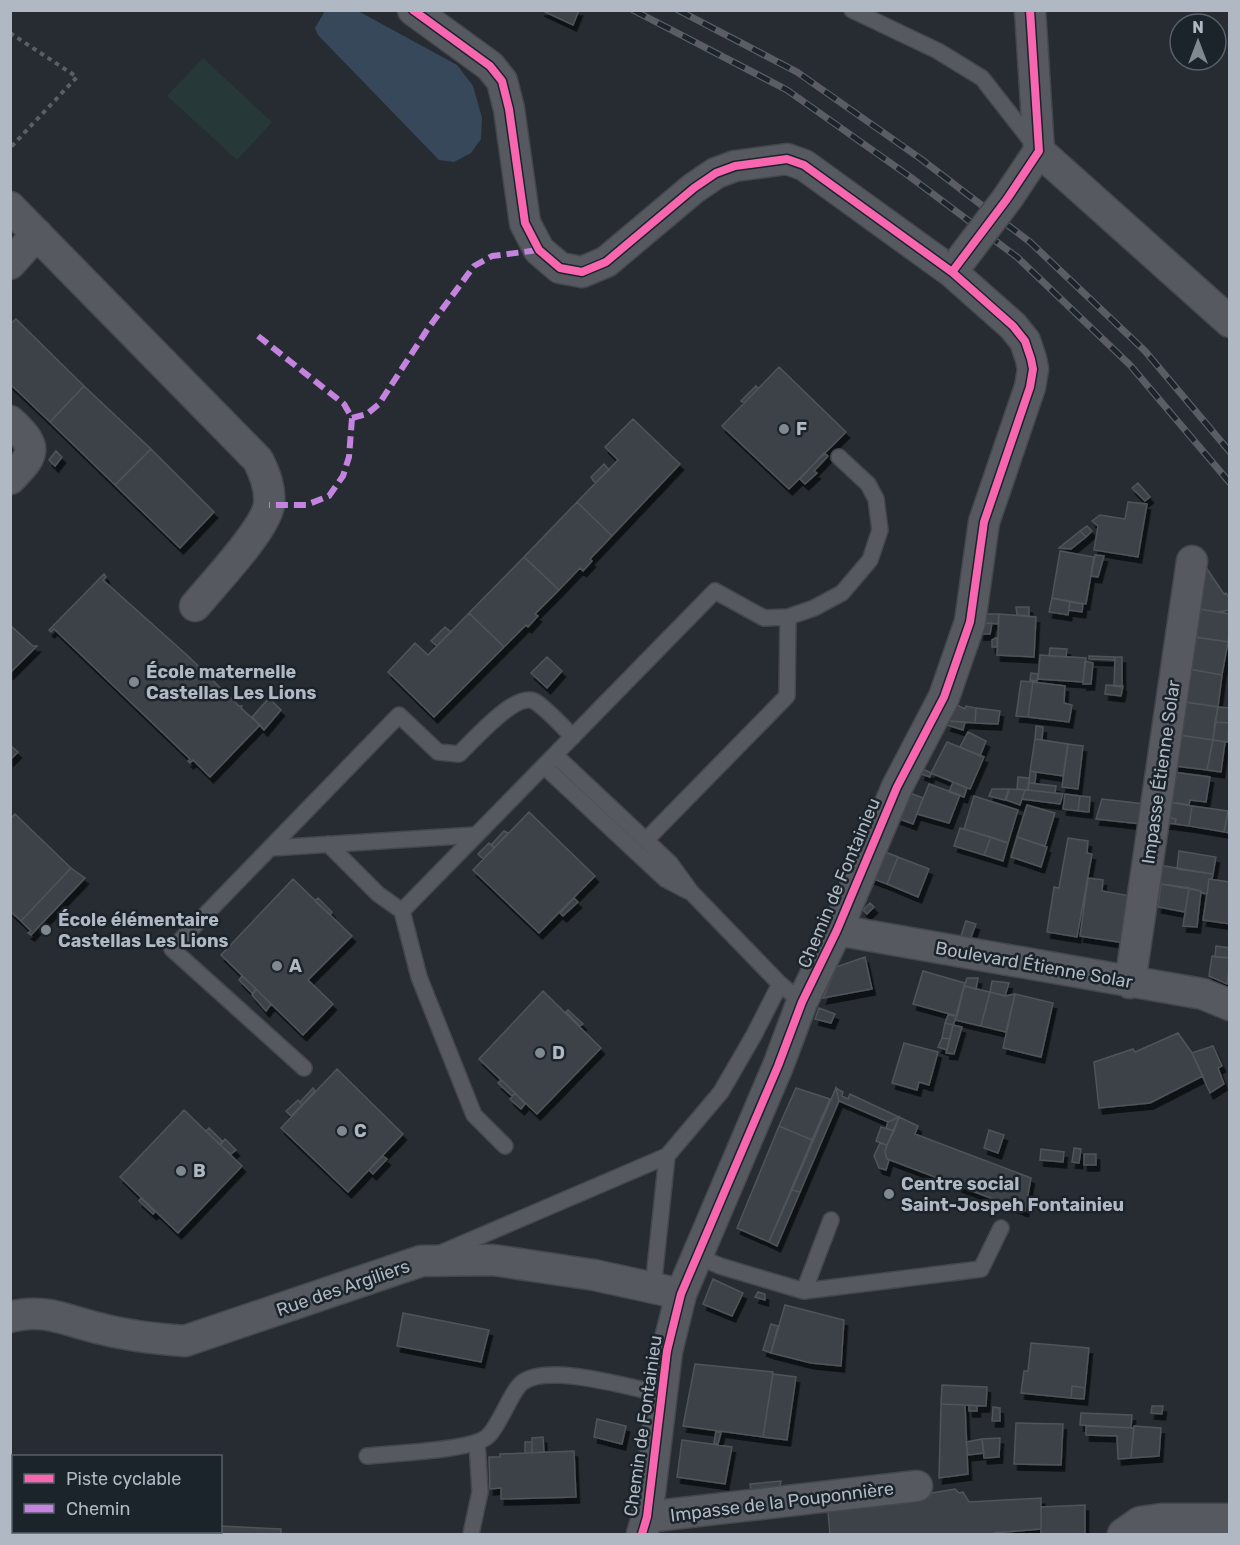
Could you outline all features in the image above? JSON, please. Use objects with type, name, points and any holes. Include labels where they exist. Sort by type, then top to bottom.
[{"type":"street","name":"Chemin de Fontainieu","points":[[413,10],[490,66],[502,81],[509,110],[525,223],[538,250],[560,268],[582,272],[606,262],[694,188],[716,173],[735,166],[787,159],[804,165],[956,267],[1025,341],[1033,369],[1030,387],[984,522],[970,622],[944,697],[897,787],[837,930],[791,993],[778,1066],[697,1256],[667,1291],[667,1351],[645,1526]]},
{"type":"street","points":[[956,267],[1007,199],[1039,151],[1030,10]]},
{"type":"street","points":[[1039,151],[1230,322]]},
{"type":"street","points":[[10,207],[258,460],[267,480],[269,505],[258,530],[195,606]]},
{"type":"street","points":[[10,264],[37,234]]},
{"type":"street","points":[[10,421],[27,436],[31,448],[27,463],[10,479]]},
{"type":"street","name":"Impasse Étienne Solar","points":[[1130,983],[1192,561]]},
{"type":"street","name":"Boulevard Étienne Solar","points":[[837,930],[1203,994],[1230,1005]]},
{"type":"street","name":"Rue des Argiliers","points":[[10,1317],[25,1313],[60,1316],[100,1329],[147,1338],[185,1341],[421,1261],[493,1260],[594,1275],[667,1291]]},
{"type":"street","name":"Impasse de la Pouponnière","points":[[645,1526],[917,1486]]},
{"type":"street","points":[[1123,1534],[1140,1522],[1161,1519],[1230,1519]]},
{"type":"lane","points":[[852,10],[938,51],[982,78],[1039,151]]},
{"type":"lane","points":[[402,911],[715,591],[764,618],[788,617],[814,608],[842,593],[870,560],[880,530],[876,499],[868,484],[839,457]]},
{"type":"lane","points":[[646,840],[787,696],[788,617]]},
{"type":"lane","points":[[304,1068],[172,949],[399,715],[438,752],[459,754],[510,706],[523,699],[534,701],[573,737]]},
{"type":"lane","points":[[421,1261],[667,1156],[721,1092],[754,1035],[791,993],[691,892],[670,863],[646,840],[549,760]]},
{"type":"lane","points":[[549,760],[665,879],[691,892]]},
{"type":"lane","points":[[271,848],[476,835]]},
{"type":"lane","points":[[328,844],[378,894],[402,911],[419,977],[474,1115],[505,1146]]},
{"type":"lane","points":[[667,1156],[667,1291]]},
{"type":"lane","points":[[804,1291],[831,1220]]},
{"type":"lane","points":[[697,1256],[720,1266],[804,1291],[981,1269],[1001,1228]]},
{"type":"lane","points":[[367,1456],[452,1447],[477,1442],[488,1436],[522,1382],[537,1377],[552,1374],[587,1378],[662,1394]]},
{"type":"lane","points":[[471,1534],[480,1492],[477,1442]]},
{"type":"path","points":[[10,33],[77,77],[10,148]]},
{"type":"shaded area","points":[[203,58],[272,122],[237,160],[167,96]]},
{"type":"water","points":[[325,11],[358,11],[457,65],[473,86],[482,118],[481,139],[471,153],[454,162],[439,160],[318,35],[315,28]]},
{"type":"building","points":[[541,10],[579,10],[573,25]]},
{"type":"building","points":[[16,319],[84,386],[50,422],[10,384],[10,324]]},
{"type":"building","name":"F","points":[[779,367],[846,432],[789,489],[722,426]]},
{"type":"building","points":[[84,386],[151,449],[115,485],[50,422]]},
{"type":"building","points":[[756,386],[758,389],[744,403],[741,401]]},
{"type":"building","points":[[633,419],[680,464],[612,536],[577,502],[618,460],[605,447]]},
{"type":"building","points":[[151,449],[214,512],[180,548],[115,485]]},
{"type":"building","points":[[56,451],[62,457],[55,466],[49,460]]},
{"type":"building","points":[[824,453],[828,456],[814,471],[817,473],[805,484],[800,479]]},
{"type":"building","points":[[604,464],[609,470],[595,483],[591,477]]},
{"type":"building","points":[[1138,483],[1150,497],[1145,501],[1132,488]]},
{"type":"building","points":[[577,502],[612,536],[590,559],[592,561],[583,571],[580,568],[559,590],[524,557]]},
{"type":"building","points":[[1128,502],[1147,504],[1138,557],[1094,550],[1098,526],[1092,521],[1100,515],[1125,519]]},
{"type":"building","points":[[1087,526],[1092,531],[1086,537],[1080,531]]},
{"type":"building","points":[[1080,531],[1086,537],[1071,549],[1059,548]]},
{"type":"building","points":[[1060,551],[1094,557],[1086,604],[1052,598]]},
{"type":"building","points":[[1095,555],[1104,556],[1098,577],[1091,576]]},
{"type":"building","points":[[524,557],[559,590],[535,614],[538,616],[528,627],[526,625],[504,647],[469,613]]},
{"type":"building","points":[[1205,566],[1230,599],[1230,610],[1218,612],[1199,609]]},
{"type":"building","points":[[104,574],[106,577],[103,580],[188,656],[260,725],[210,777],[193,760],[190,763],[188,761],[190,759],[54,629],[51,632],[49,630]]},
{"type":"building","points":[[1052,598],[1070,602],[1068,615],[1049,612]]},
{"type":"building","points":[[1070,602],[1083,604],[1082,612],[1069,610]]},
{"type":"building","points":[[1016,607],[1029,607],[1029,616],[1017,615]]},
{"type":"building","points":[[1199,609],[1230,614],[1228,642],[1195,637]]},
{"type":"building","points":[[469,613],[504,647],[434,717],[388,672],[415,643],[428,655]]},
{"type":"building","points":[[984,614],[999,614],[998,624],[982,623]]},
{"type":"building","points":[[999,614],[1036,617],[1034,657],[997,655]]},
{"type":"building","points":[[982,623],[992,623],[990,634],[980,634]]},
{"type":"building","points":[[10,625],[33,646],[37,646],[10,673]]},
{"type":"building","points":[[445,627],[451,632],[437,646],[431,641]]},
{"type":"building","points":[[997,637],[997,647],[992,647],[992,640]]},
{"type":"building","points":[[1195,637],[1228,642],[1222,675],[1189,669]]},
{"type":"building","points":[[1050,648],[1067,649],[1066,657],[1049,656]]},
{"type":"building","points":[[1040,655],[1086,658],[1083,682],[1038,679]]},
{"type":"building","points":[[1089,656],[1115,657],[1114,660],[1089,659]]},
{"type":"building","points":[[547,657],[562,671],[547,688],[531,673]]},
{"type":"building","points":[[1115,657],[1122,657],[1122,687],[1114,686]]},
{"type":"building","points":[[1085,661],[1093,663],[1091,684],[1083,684]]},
{"type":"building","points":[[1189,669],[1222,675],[1218,707],[1185,702]]},
{"type":"building","points":[[1031,673],[1038,674],[1037,681],[1030,680]]},
{"type":"building","points":[[1021,681],[1033,682],[1028,717],[1016,716]]},
{"type":"building","points":[[1033,682],[1065,686],[1064,703],[1072,705],[1069,722],[1028,717]]},
{"type":"building","points":[[1106,685],[1123,686],[1121,696],[1105,694]]},
{"type":"building","points":[[269,698],[281,710],[264,730],[252,717]]},
{"type":"building","points":[[1185,702],[1218,707],[1213,740],[1179,735]]},
{"type":"building","points":[[957,705],[965,709],[966,706],[976,708],[975,723],[949,721]]},
{"type":"building","points":[[1218,707],[1230,708],[1230,723],[1215,722]]},
{"type":"building","points":[[976,708],[1000,711],[998,724],[975,723]]},
{"type":"building","points":[[949,721],[965,722],[963,730],[947,725]]},
{"type":"building","points":[[1215,722],[1229,723],[1228,742],[1213,740]]},
{"type":"building","points":[[1036,726],[1043,727],[1042,740],[1035,739]]},
{"type":"building","points":[[968,732],[986,741],[980,756],[960,747]]},
{"type":"building","points":[[1179,735],[1213,740],[1207,770],[1175,766]]},
{"type":"building","points":[[1035,739],[1068,744],[1063,776],[1030,771]]},
{"type":"building","points":[[1213,740],[1225,742],[1221,772],[1207,770]]},
{"type":"building","points":[[947,742],[984,757],[970,789],[931,773]]},
{"type":"building","points":[[1068,744],[1083,746],[1078,789],[1062,787]]},
{"type":"building","points":[[10,745],[18,752],[10,760]]},
{"type":"building","points":[[923,769],[931,773],[930,777],[921,774]]},
{"type":"building","points":[[1030,771],[1036,772],[1035,783],[1029,783]]},
{"type":"building","points":[[1173,772],[1210,777],[1206,802],[1190,800],[1189,805],[1169,802]]},
{"type":"building","points":[[1018,777],[1029,778],[1028,790],[1017,789]]},
{"type":"building","points":[[953,782],[967,788],[964,797],[949,792]]},
{"type":"building","points":[[1029,783],[1056,786],[1055,793],[1028,790]]},
{"type":"building","points":[[929,784],[960,795],[949,823],[917,814]]},
{"type":"building","points":[[992,789],[1009,789],[1005,800],[989,796]]},
{"type":"building","points":[[1009,789],[1025,790],[1020,805],[1006,800]]},
{"type":"building","points":[[1025,790],[1063,794],[1060,804],[1022,799]]},
{"type":"building","points":[[910,793],[923,798],[913,824],[897,818]]},
{"type":"building","points":[[1065,794],[1080,796],[1078,811],[1063,809]]},
{"type":"building","points":[[974,796],[1018,810],[1008,843],[964,829]]},
{"type":"building","points":[[1080,796],[1090,797],[1089,812],[1078,811]]},
{"type":"building","points":[[1102,799],[1145,804],[1141,824],[1096,819]]},
{"type":"building","points":[[1169,802],[1192,806],[1189,826],[1175,824],[1176,819],[1166,817]]},
{"type":"building","points":[[1027,805],[1055,813],[1045,846],[1017,837]]},
{"type":"building","points":[[1192,806],[1228,811],[1224,832],[1189,826]]},
{"type":"building","points":[[1228,811],[1230,811],[1230,833],[1224,832]]},
{"type":"building","points":[[529,812],[595,876],[539,933],[473,870]]},
{"type":"building","points":[[15,814],[71,868],[21,921],[10,911],[10,819]]},
{"type":"building","points":[[1166,817],[1176,819],[1175,824],[1165,823]]},
{"type":"building","points":[[960,828],[991,837],[984,855],[954,846]]},
{"type":"building","points":[[504,831],[508,833],[494,848],[492,844]]},
{"type":"building","points":[[991,837],[1008,843],[1003,861],[984,855]]},
{"type":"building","points":[[1017,837],[1047,847],[1041,867],[1011,857]]},
{"type":"building","points":[[1068,838],[1088,841],[1087,853],[1092,854],[1077,937],[1047,932],[1054,887],[1059,888]]},
{"type":"building","points":[[489,843],[494,848],[483,859],[478,854]]},
{"type":"building","points":[[883,851],[898,857],[887,884],[871,878]]},
{"type":"building","points":[[1179,851],[1216,857],[1213,874],[1177,869]]},
{"type":"building","points":[[898,857],[929,869],[918,897],[887,884]]},
{"type":"building","points":[[1159,865],[1213,874],[1212,879],[1209,879],[1207,894],[1155,883]]},
{"type":"building","points":[[71,868],[85,878],[31,935],[28,933],[31,931],[21,921]]},
{"type":"building","points":[[1088,878],[1103,880],[1102,891],[1131,896],[1124,943],[1080,936]]},
{"type":"building","name":"A","points":[[293,879],[352,936],[308,980],[333,1004],[303,1035],[221,955]]},
{"type":"building","points":[[1209,879],[1230,882],[1230,924],[1203,920]]},
{"type":"building","points":[[1161,884],[1189,888],[1185,912],[1158,907]]},
{"type":"building","points":[[1189,888],[1201,891],[1197,927],[1183,926]]},
{"type":"building","points":[[318,898],[332,912],[330,915],[315,901]]},
{"type":"building","points":[[574,898],[578,902],[563,916],[560,913]]},
{"type":"building","points":[[870,903],[874,907],[867,914],[863,910]]},
{"type":"building","points":[[966,921],[976,924],[970,940],[960,939]]},
{"type":"building","points":[[1216,946],[1230,948],[1230,958],[1215,957]]},
{"type":"building","points":[[1212,956],[1230,958],[1227,984],[1209,976]]},
{"type":"building","points":[[865,957],[872,989],[823,998],[836,967]]},
{"type":"building","points":[[923,971],[965,983],[957,1016],[913,1004]]},
{"type":"building","points":[[242,976],[256,989],[253,994],[239,980]]},
{"type":"building","points":[[967,978],[978,978],[976,989],[964,986]]},
{"type":"building","points":[[992,981],[1009,983],[1005,996],[990,992]]},
{"type":"building","points":[[964,986],[990,992],[981,1026],[955,1020]]},
{"type":"building","points":[[256,989],[271,1004],[266,1011],[252,995]]},
{"type":"building","name":"D","points":[[543,991],[601,1048],[537,1114],[479,1059]]},
{"type":"building","points":[[990,992],[1005,996],[1015,994],[1006,1032],[981,1026]]},
{"type":"building","points":[[1015,994],[1053,1003],[1041,1057],[1003,1048]]},
{"type":"building","points":[[819,1008],[835,1014],[831,1023],[815,1019]]},
{"type":"building","points":[[568,1010],[583,1024],[580,1026],[566,1012]]},
{"type":"building","points":[[948,1015],[957,1016],[953,1025],[945,1023]]},
{"type":"building","points":[[945,1023],[953,1025],[950,1039],[942,1038]]},
{"type":"building","points":[[953,1025],[962,1027],[954,1054],[946,1053]]},
{"type":"building","points":[[1178,1033],[1192,1053],[1203,1076],[1150,1103],[1099,1108],[1094,1062],[1133,1049],[1135,1052]]},
{"type":"building","points":[[942,1038],[950,1039],[947,1050],[938,1047]]},
{"type":"building","points":[[904,1043],[938,1052],[929,1085],[919,1082],[917,1090],[892,1083]]},
{"type":"building","points":[[1213,1046],[1222,1066],[1218,1068],[1224,1084],[1210,1093],[1192,1053]]},
{"type":"building","name":"C","points":[[337,1069],[403,1134],[348,1192],[281,1128]]},
{"type":"building","points":[[501,1080],[515,1093],[512,1096],[498,1083]]},
{"type":"building","points":[[313,1088],[315,1091],[302,1105],[300,1102]]},
{"type":"building","points":[[796,1088],[830,1099],[812,1140],[779,1126]]},
{"type":"building","points":[[836,1088],[843,1092],[842,1096],[848,1099],[850,1094],[899,1117],[888,1122],[839,1101]]},
{"type":"building","points":[[836,1088],[839,1101],[800,1192],[792,1190]]},
{"type":"building","points":[[515,1093],[525,1104],[521,1109],[510,1099]]},
{"type":"building","points":[[298,1100],[302,1105],[291,1116],[286,1111]]},
{"type":"building","name":"B","points":[[184,1110],[242,1166],[178,1233],[120,1177]]},
{"type":"building","points":[[899,1117],[894,1131],[886,1128],[888,1122]]},
{"type":"building","points":[[899,1117],[918,1126],[915,1134],[1031,1178],[1025,1211],[887,1159],[885,1152],[887,1145]]},
{"type":"building","points":[[779,1126],[812,1140],[769,1242],[737,1228]]},
{"type":"building","points":[[881,1127],[894,1131],[887,1145],[876,1141]]},
{"type":"building","points":[[209,1128],[222,1141],[220,1145],[206,1131]]},
{"type":"building","points":[[989,1130],[1004,1135],[998,1153],[984,1148]]},
{"type":"building","points":[[225,1139],[236,1150],[231,1154],[220,1145]]},
{"type":"building","points":[[880,1143],[887,1145],[885,1152],[889,1160],[886,1170],[879,1168],[874,1156]]},
{"type":"building","points":[[1074,1148],[1081,1149],[1079,1163],[1072,1162]]},
{"type":"building","points":[[1041,1149],[1064,1152],[1063,1162],[1040,1160]]},
{"type":"building","points":[[1084,1154],[1096,1154],[1096,1165],[1084,1165]]},
{"type":"building","points":[[383,1156],[387,1159],[373,1174],[369,1170]]},
{"type":"building","points":[[792,1190],[800,1192],[777,1246],[769,1242]]},
{"type":"building","points":[[141,1198],[155,1212],[153,1214],[139,1201]]},
{"type":"building","points":[[713,1279],[743,1293],[732,1316],[703,1304]]},
{"type":"building","points":[[758,1292],[765,1294],[765,1300],[755,1297]]},
{"type":"building","points":[[785,1305],[844,1320],[841,1366],[811,1363],[771,1353]]},
{"type":"building","points":[[403,1313],[489,1330],[481,1362],[397,1346]]},
{"type":"building","points":[[771,1324],[778,1326],[771,1353],[763,1350]]},
{"type":"building","points":[[1031,1343],[1089,1348],[1085,1388],[1072,1386],[1071,1398],[1021,1393],[1024,1371],[1028,1371]]},
{"type":"building","points":[[695,1364],[773,1372],[763,1437],[683,1426]]},
{"type":"building","points":[[773,1374],[796,1377],[787,1440],[763,1437]]},
{"type":"building","points":[[942,1385],[987,1387],[986,1406],[941,1404]]},
{"type":"building","points":[[1072,1386],[1085,1388],[1084,1399],[1071,1398]]},
{"type":"building","points":[[941,1404],[965,1405],[968,1474],[939,1478]]},
{"type":"building","points":[[969,1405],[977,1406],[977,1411],[969,1411]]},
{"type":"building","points":[[1152,1406],[1163,1406],[1162,1414],[1151,1413]]},
{"type":"building","points":[[993,1407],[1000,1408],[1000,1421],[992,1421]]},
{"type":"building","points":[[1081,1413],[1132,1415],[1131,1428],[1080,1425]]},
{"type":"building","points":[[597,1419],[626,1426],[622,1444],[594,1437]]},
{"type":"building","points":[[1016,1423],[1063,1424],[1061,1465],[1014,1464]]},
{"type":"building","points":[[1086,1426],[1134,1428],[1131,1458],[1118,1459],[1117,1436],[1086,1435]]},
{"type":"building","points":[[1134,1426],[1161,1428],[1159,1456],[1131,1458]]},
{"type":"building","points":[[716,1431],[721,1433],[718,1444],[714,1443]]},
{"type":"building","points":[[543,1437],[544,1452],[532,1453],[532,1438]]},
{"type":"building","points":[[1000,1438],[999,1457],[984,1458],[982,1439]]},
{"type":"building","points":[[982,1439],[984,1453],[968,1455],[966,1442]]},
{"type":"building","points":[[682,1440],[732,1447],[725,1484],[677,1477]]},
{"type":"building","points":[[525,1442],[532,1442],[532,1453],[525,1453]]},
{"type":"building","points":[[574,1451],[576,1497],[501,1499],[501,1488],[490,1489],[489,1457],[500,1457],[500,1454]]},
{"type":"building","points":[[781,1481],[779,1495],[752,1497],[750,1484]]},
{"type":"building","points":[[955,1489],[959,1493],[963,1492],[969,1502],[1041,1498],[1041,1529],[994,1534],[830,1534],[827,1501],[920,1495]]},
{"type":"building","points":[[1085,1505],[1085,1534],[1041,1534],[1041,1507]]},
{"type":"building","points":[[222,1526],[281,1529],[281,1534],[187,1534],[222,1533]]},
{"type":"building","points":[[40,1533],[86,1534],[43,1534]]},
{"type":"railway","points":[[633,10],[787,90],[909,176],[1017,257],[1130,365],[1230,483]]},
{"type":"railway","points":[[678,10],[797,72],[921,159],[1030,242],[1145,351],[1230,452]]},
{"type":"marked path","points":[[352,418],[367,414],[379,404],[427,330],[474,266],[492,256],[539,250]]},
{"type":"marked path","points":[[258,336],[344,404],[352,418],[349,457],[343,476],[329,496],[306,505],[269,505]]},
{"type":"cycle path","points":[[413,10],[490,66],[502,81],[509,109],[525,223],[539,250],[560,268],[582,272],[606,262],[694,188],[716,173],[735,166],[787,159],[804,165],[952,272],[1013,326],[1025,341],[1033,369],[1030,387],[984,522],[970,622],[944,697],[897,787],[837,930],[802,1002],[778,1066],[681,1294],[667,1351],[647,1517],[642,1534]]},
{"type":"cycle path","points":[[952,272],[1007,199],[1039,151],[1030,10]]},
{"type":"place","name":"F","points":[[784,429]]},
{"type":"place","name":"École maternelle Castellas Les Lions","points":[[134,682]]},
{"type":"place","name":"École élémentaire Castellas Les Lions","points":[[46,930]]},
{"type":"place","name":"A","points":[[277,966]]},
{"type":"place","name":"D","points":[[540,1053]]},
{"type":"place","name":"C","points":[[342,1131]]},
{"type":"place","name":"B","points":[[181,1171]]},
{"type":"place","name":"Centre social Saint-Jospeh Fontainieu","points":[[889,1194]]}]
